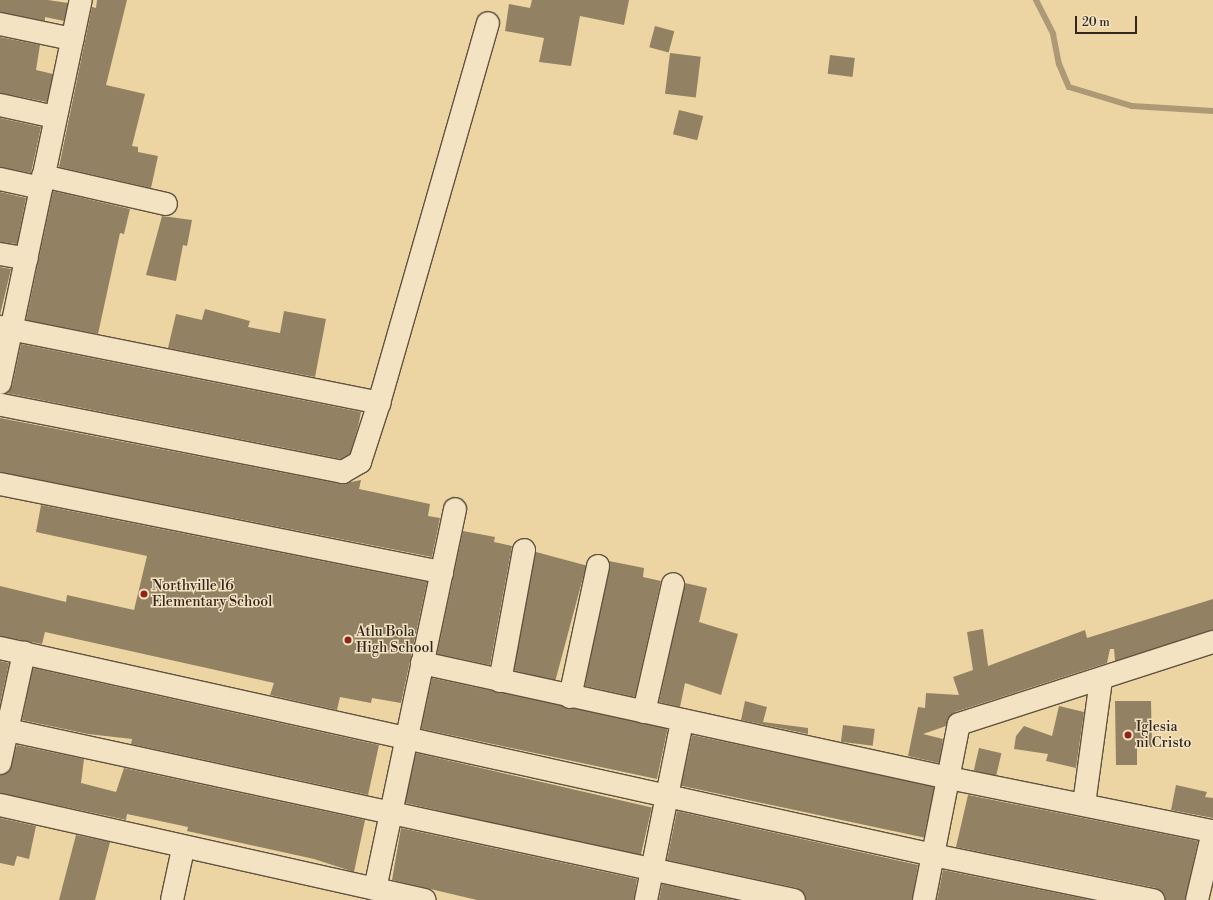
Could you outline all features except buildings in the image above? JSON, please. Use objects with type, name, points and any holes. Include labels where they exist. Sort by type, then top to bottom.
[{"type":"street","points":[[0,383],[6,328],[27,259],[81,0]]},
{"type":"street","points":[[0,405],[343,472],[360,462],[379,403],[488,23]]},
{"type":"street","points":[[0,24],[72,39]]},
{"type":"street","points":[[0,105],[56,117]]},
{"type":"street","points":[[0,179],[42,182],[166,204]]},
{"type":"street","points":[[0,254],[27,259]]},
{"type":"street","points":[[6,328],[379,403]]},
{"type":"street","points":[[0,484],[442,572]]},
{"type":"street","points":[[375,889],[389,811],[455,509]]},
{"type":"street","points":[[500,682],[524,550]]},
{"type":"street","points":[[570,697],[598,566]]},
{"type":"street","points":[[644,712],[673,584]]},
{"type":"street","points":[[924,900],[959,724],[1101,680],[1213,642]]},
{"type":"street","points":[[0,648],[934,855],[1153,900]]},
{"type":"street","points":[[0,763],[24,653]]},
{"type":"street","points":[[422,663],[500,682],[949,778],[1213,831],[1197,900]]},
{"type":"street","points":[[1084,804],[1101,680]]},
{"type":"street","points":[[646,900],[665,796],[682,720]]},
{"type":"street","points":[[8,730],[389,811],[794,900]]},
{"type":"street","points":[[0,805],[183,849],[424,900]]},
{"type":"street","points":[[172,900],[183,849]]},
{"type":"waterway","points":[[1036,0],[1053,34],[1059,64],[1069,87],[1132,106],[1213,111]]},
{"type":"place","name":"Northville 16 Elementary School","points":[[144,594]]},
{"type":"place","name":"Atlu Bola High School","points":[[348,640]]},
{"type":"place","name":"Iglesia ni Cristo","points":[[1128,735]]}]
